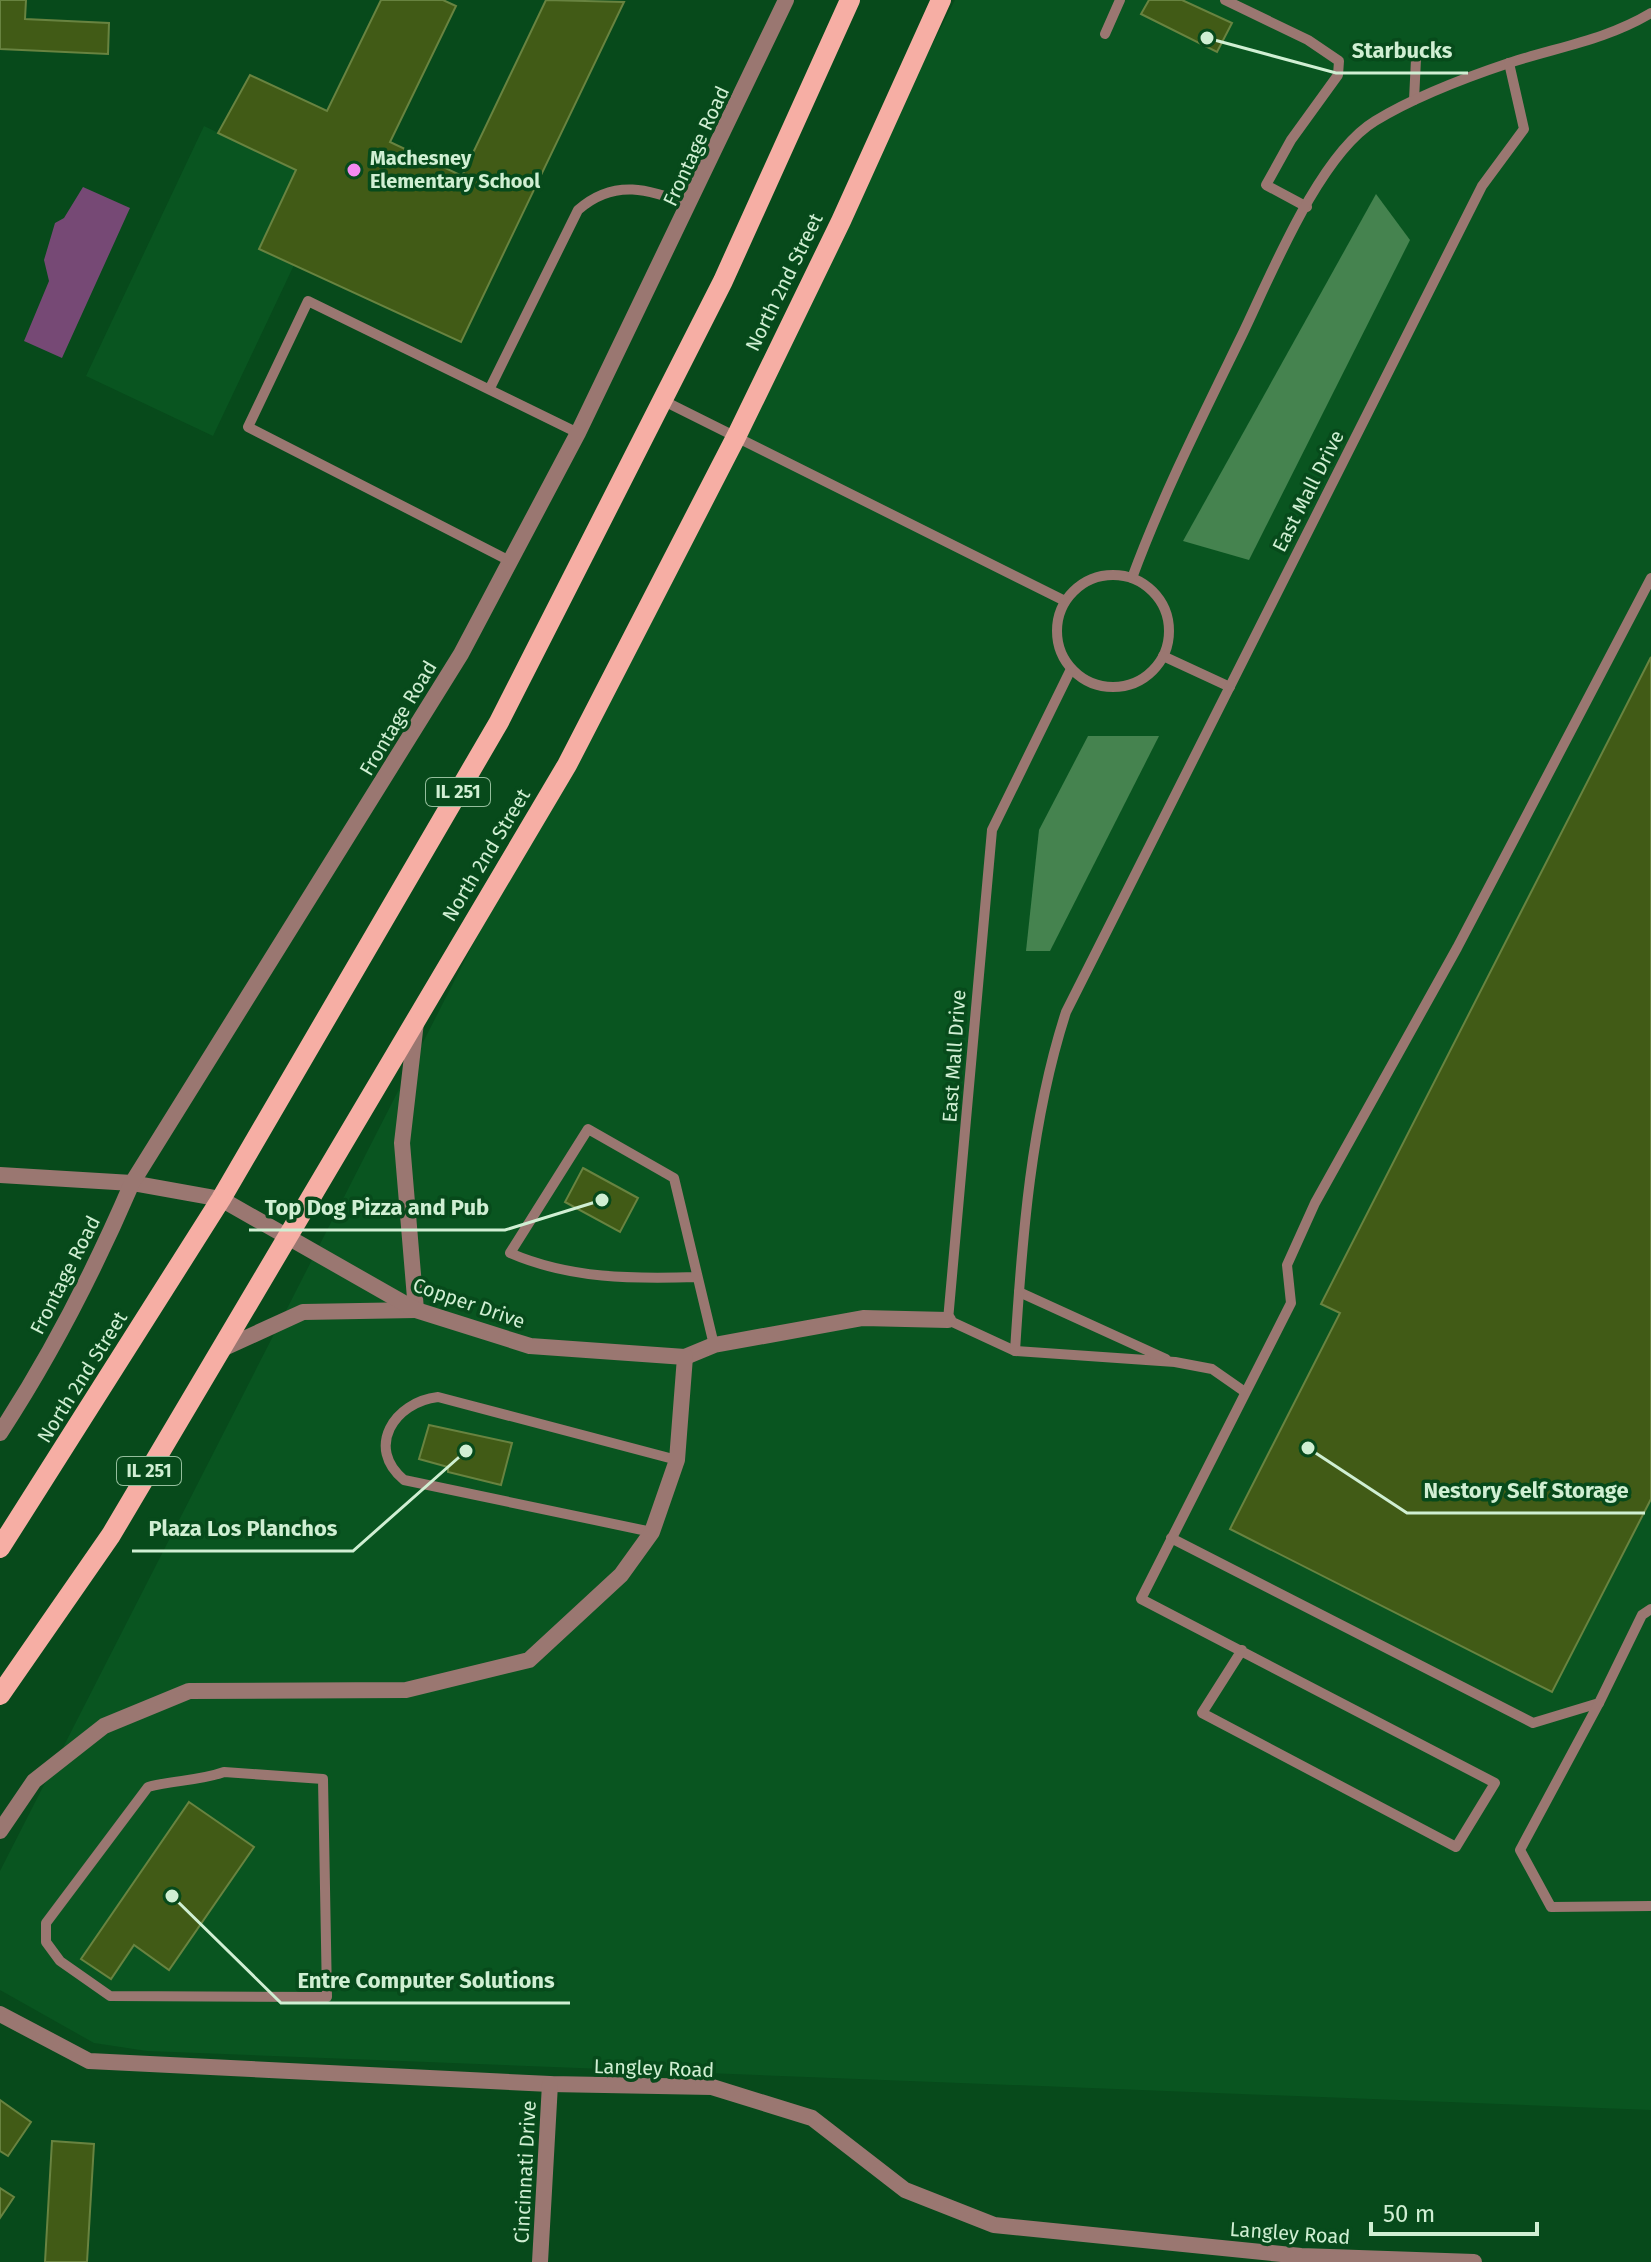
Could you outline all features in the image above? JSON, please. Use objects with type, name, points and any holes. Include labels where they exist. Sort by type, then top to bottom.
[{"type":"main road","name":"North 2nd Street","points":[[0,1548],[221,1199],[499,722],[723,281],[850,0]]},
{"type":"main road","name":"North 2nd Street","points":[[0,1695],[111,1535],[567,765],[736,437],[841,221],[941,0]]},
{"type":"street","name":"Frontage Road","points":[[0,1433],[24,1396],[92,1268],[132,1183],[417,727],[510,561],[578,433],[786,0]]},
{"type":"street","points":[[222,1349],[303,1312],[416,1310],[402,1143],[417,1019]]},
{"type":"street","name":"Copper Drive","points":[[0,1175],[132,1183],[221,1199],[416,1310],[530,1346],[685,1357],[714,1345],[863,1318],[948,1320]]},
{"type":"street","points":[[0,1831],[34,1781],[104,1726],[189,1691],[406,1690],[529,1660],[621,1575],[652,1532],[677,1460],[685,1357]]},
{"type":"street","name":"Langley Road","points":[[0,2014],[89,2061],[550,2084],[712,2087],[812,2118],[905,2190],[994,2225],[1300,2259],[1474,2262]]},
{"type":"street","name":"Cincinnati Drive","points":[[540,2262],[550,2084]]},
{"type":"lane","points":[[1105,34],[1120,0]]},
{"type":"lane","points":[[1225,0],[1308,40],[1339,61],[1338,75],[1291,140],[1266,185],[1307,207]]},
{"type":"lane","points":[[1132,578],[1166,492],[1307,207],[1337,158],[1372,122],[1414,100],[1509,63],[1626,28],[1651,13]]},
{"type":"lane","points":[[1414,100],[1416,59]]},
{"type":"lane","name":"East Mall Drive","points":[[1015,1351],[1019,1292],[1048,1068],[1066,1012],[1482,186],[1524,129],[1509,63]]},
{"type":"lane","points":[[490,388],[578,210],[592,197],[615,189],[646,188],[690,205]]},
{"type":"lane","points":[[510,561],[248,427],[308,301],[578,433]]},
{"type":"lane","points":[[662,400],[1065,601]]},
{"type":"lane","points":[[1113,575],[1132,578],[1154,594],[1168,619],[1169,638],[1163,656],[1153,671],[1138,681],[1120,687],[1102,686],[1085,680],[1071,669],[1061,654],[1056,636],[1065,601],[1077,587],[1094,578],[1113,575]]},
{"type":"lane","points":[[1242,1650],[1202,1713],[1456,1847],[1495,1783],[1242,1650],[1141,1599],[1291,1303],[1287,1265],[1315,1203],[1457,948],[1651,578]]},
{"type":"lane","points":[[1163,656],[1230,687]]},
{"type":"lane","name":"East Mall Drive","points":[[948,1320],[992,830],[1071,669]]},
{"type":"lane","points":[[697,1277],[631,1279],[583,1274],[534,1263],[510,1253],[588,1129],[674,1178],[714,1345]]},
{"type":"lane","points":[[1019,1292],[1175,1362]]},
{"type":"lane","points":[[948,1320],[1015,1351],[1175,1362],[1212,1369],[1245,1392]]},
{"type":"lane","points":[[652,1532],[404,1480],[390,1468],[385,1447],[391,1425],[404,1408],[418,1399],[438,1397],[677,1460]]},
{"type":"lane","points":[[1171,1538],[1533,1723],[1599,1703]]},
{"type":"lane","points":[[1651,1609],[1642,1615],[1520,1850],[1551,1907],[1651,1906]]},
{"type":"lane","points":[[224,1772],[323,1779],[327,1997],[176,1996],[110,1996],[60,1961],[46,1942],[46,1923],[148,1787],[172,1781],[197,1781],[224,1772]]},
{"type":"shaded area","points":[[955,0],[1651,0],[1651,2110],[147,2051],[94,2043],[0,1990],[0,1871]]},
{"type":"shaded area","points":[[204,126],[296,170],[259,248],[294,265],[213,436],[86,376]]},
{"type":"shaded area","points":[[83,187],[130,208],[62,358],[24,341],[49,281],[44,260],[55,223],[64,218]]},
{"type":"shaded area","points":[[1376,194],[1410,240],[1249,560],[1183,541]]},
{"type":"shaded area","points":[[1088,736],[1159,736],[1050,951],[1026,951],[1039,830]]},
{"type":"building","points":[[0,0],[26,0],[25,19],[109,23],[108,54],[0,49]]},
{"type":"building","name":"Machesney Elementary School","points":[[381,0],[443,0],[456,6],[390,142],[462,176],[546,0],[624,2],[461,342],[259,249],[296,170],[218,133],[250,75],[327,111]]},
{"type":"building","points":[[1149,0],[1182,0],[1232,23],[1217,52],[1141,14]]},
{"type":"building","points":[[1651,657],[1651,1499],[1552,1692],[1230,1529],[1340,1313],[1321,1304]]},
{"type":"building","points":[[583,1168],[638,1198],[620,1232],[565,1202]]},
{"type":"building","points":[[429,1425],[512,1443],[501,1485],[448,1472],[448,1467],[419,1459]]},
{"type":"building","points":[[189,1802],[254,1847],[169,1970],[134,1945],[111,1979],[81,1959]]},
{"type":"building","points":[[0,2100],[31,2122],[8,2156],[0,2151]]},
{"type":"building","points":[[52,2141],[94,2144],[87,2262],[45,2262]]},
{"type":"building","points":[[0,2188],[14,2197],[0,2218]]},
{"type":"place","name":"Starbucks","points":[[1207,38]]},
{"type":"place","name":"Machesney Elementary School","points":[[354,170]]},
{"type":"place","name":"Top Dog Pizza and Pub","points":[[602,1200]]},
{"type":"place","name":"Nestory Self Storage","points":[[1308,1448]]},
{"type":"place","name":"Plaza Los Planchos","points":[[466,1451]]},
{"type":"place","name":"Entre Computer Solutions","points":[[172,1896]]}]
